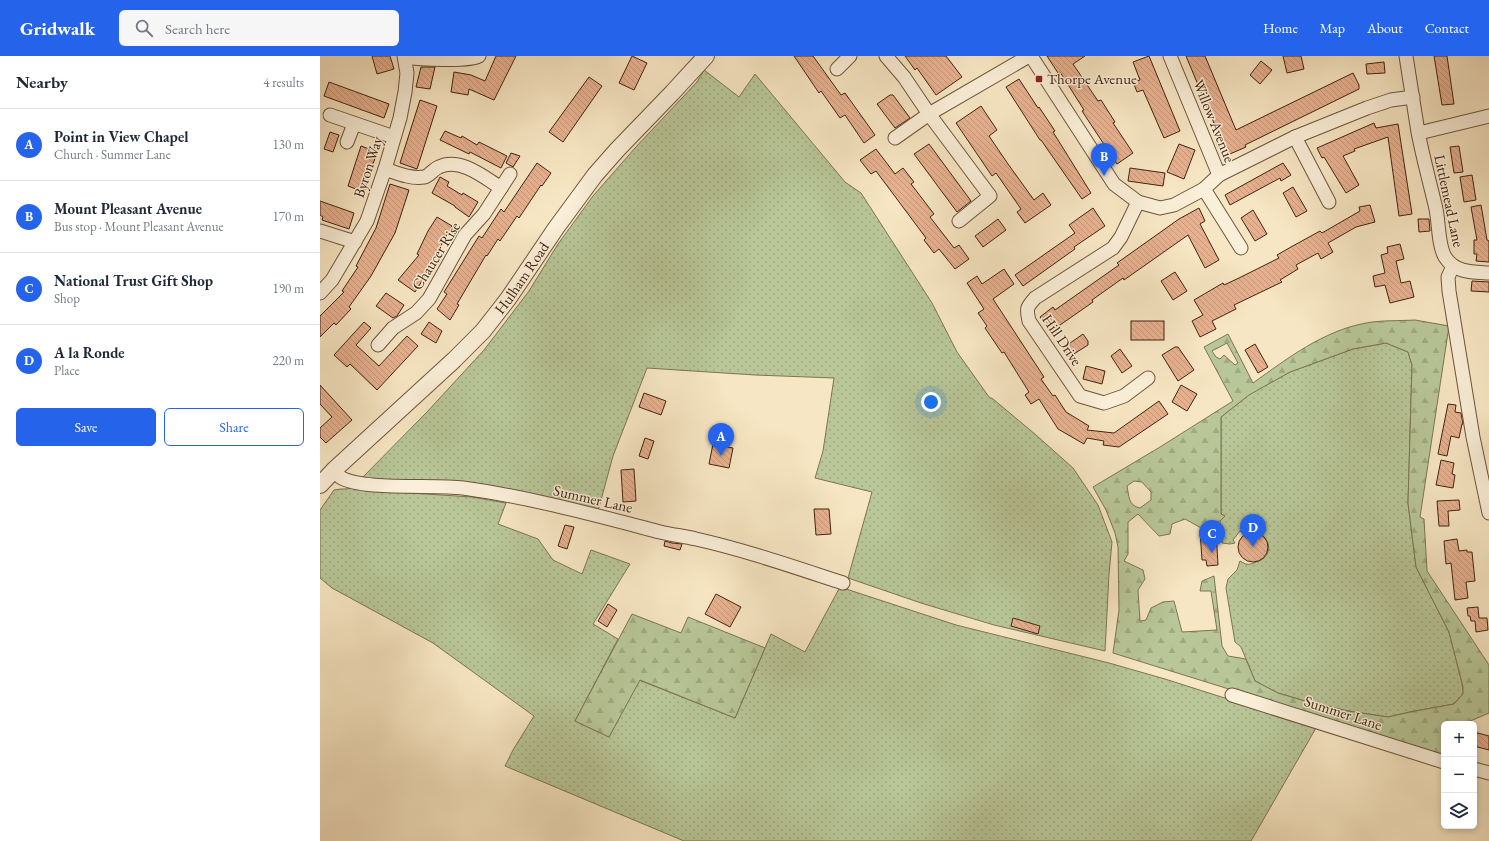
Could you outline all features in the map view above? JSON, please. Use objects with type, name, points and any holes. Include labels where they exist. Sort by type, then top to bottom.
[{"type":"street","points":[[404,57],[416,59],[469,60],[479,56]]},
{"type":"street","name":"Hulham Road","points":[[320,486],[334,470],[454,360],[483,331],[508,299],[556,228],[595,175],[706,56]]},
{"type":"street","points":[[837,69],[850,56]]},
{"type":"street","points":[[886,56],[904,77],[929,114],[990,196],[959,221]]},
{"type":"street","points":[[895,138],[929,114],[1030,56],[1114,184],[1138,202],[1160,208],[1174,204],[1204,188],[1219,175],[1295,137],[1367,108],[1391,100],[1413,97]]},
{"type":"street","name":"Willow Avenue","points":[[1170,56],[1219,175]]},
{"type":"street","name":"Littlemead Lane","points":[[1406,56],[1419,133],[1436,211],[1441,247],[1445,257],[1454,266],[1448,277],[1449,291],[1473,437],[1489,513]]},
{"type":"street","name":"Byron Way","points":[[320,293],[332,280],[355,242],[366,221],[385,169],[400,118],[405,92],[407,73],[404,57]]},
{"type":"street","points":[[330,115],[394,137]]},
{"type":"street","points":[[1419,133],[1489,116]]},
{"type":"street","points":[[347,142],[354,124]]},
{"type":"street","points":[[1295,137],[1329,202]]},
{"type":"street","points":[[385,169],[413,178],[426,177],[438,167],[447,164],[464,166],[500,188]]},
{"type":"street","name":"Chaucer Rise","points":[[378,345],[393,328],[400,323],[414,322],[429,299],[465,235],[484,214],[510,174]]},
{"type":"street","points":[[1204,188],[1241,248]]},
{"type":"street","name":"Hill Drive","points":[[1138,202],[1121,237],[1113,248],[1036,298],[1028,306],[1027,312],[1029,321],[1080,396],[1104,403],[1124,396],[1148,378]]},
{"type":"street","points":[[320,231],[355,242]]},
{"type":"street","points":[[1454,266],[1470,272],[1489,273]]},
{"type":"street","name":"Summer Lane","points":[[334,470],[341,477],[351,481],[376,485],[462,488],[576,510],[696,539],[780,562],[843,582]]},
{"type":"street","name":"Summer Lane","points":[[1232,694],[1441,761]]},
{"type":"street","points":[[1477,770],[1489,773]]},
{"type":"green space","points":[[704,70],[739,97],[755,74],[845,182],[861,193],[932,303],[957,352],[989,397],[1036,435],[1073,468],[1098,505],[1112,542],[1105,651],[994,625],[921,603],[848,578],[872,492],[815,478],[823,451],[834,378],[755,375],[647,368],[613,456],[598,511],[362,478],[427,412],[484,350],[529,291],[558,244],[593,196],[635,148],[697,82]]},
{"type":"green space","points":[[1415,320],[1449,326],[1420,517],[1424,519],[1427,571],[1489,665],[1489,713],[1470,721],[1441,721],[1441,755],[1113,653],[1119,610],[1118,547],[1115,533],[1106,510],[1093,487],[1233,401],[1204,347],[1228,334],[1253,383],[1293,355],[1335,332],[1366,323]],"holes":[[[1227,343],[1238,363],[1235,365],[1224,355],[1220,359],[1216,357],[1212,351]],[[1386,343],[1408,352],[1412,365],[1408,503],[1416,567],[1449,632],[1463,687],[1463,694],[1454,704],[1388,717],[1348,711],[1305,701],[1278,693],[1255,681],[1246,659],[1228,656],[1222,646],[1214,576],[1202,581],[1200,591],[1211,591],[1217,630],[1182,632],[1174,601],[1163,602],[1151,608],[1146,620],[1140,621],[1138,590],[1145,579],[1143,570],[1124,561],[1128,554],[1128,522],[1138,514],[1159,536],[1170,534],[1172,524],[1185,519],[1203,529],[1208,529],[1208,522],[1220,521],[1225,516],[1221,514],[1221,417],[1249,395],[1290,372],[1353,349]],[[1134,481],[1142,482],[1151,492],[1151,500],[1140,508],[1133,505],[1130,500],[1127,486]]]},
{"type":"green space","points":[[1386,343],[1408,352],[1412,365],[1408,503],[1416,567],[1449,632],[1463,687],[1463,694],[1454,704],[1388,717],[1348,711],[1305,701],[1278,693],[1255,681],[1241,647],[1235,642],[1226,588],[1228,579],[1237,570],[1240,561],[1248,564],[1263,559],[1269,548],[1268,543],[1261,535],[1250,532],[1243,534],[1240,531],[1233,540],[1235,543],[1222,543],[1220,521],[1225,516],[1221,514],[1221,417],[1251,393],[1290,372],[1353,349]]},
{"type":"green space","points":[[357,487],[380,491],[472,497],[506,503],[498,524],[538,539],[553,560],[582,574],[591,550],[630,564],[593,624],[618,639],[575,721],[609,737],[639,680],[735,718],[771,634],[805,652],[840,587],[956,625],[1109,663],[1165,679],[1316,728],[1251,841],[684,841],[505,766],[534,716],[433,643],[332,588],[320,578],[320,510],[334,490]]},
{"type":"green space","points":[[632,614],[681,633],[688,617],[765,648],[735,718],[640,680],[609,737],[575,721]]},
{"type":"building","points":[[372,56],[390,56],[394,69],[377,74]]},
{"type":"building","points":[[496,56],[516,56],[494,100],[469,89],[468,95],[451,92],[454,72],[471,75],[485,81]]},
{"type":"building","points":[[632,56],[647,63],[634,90],[619,83]]},
{"type":"building","points":[[794,56],[813,56],[841,95],[845,93],[875,135],[864,143],[845,115],[840,118],[821,91],[819,93]]},
{"type":"building","points":[[905,56],[946,56],[962,77],[936,95],[917,68],[915,70]]},
{"type":"building","points":[[1047,56],[1085,56],[1073,64],[1098,101],[1101,100],[1115,122],[1113,123],[1133,153],[1117,164],[1082,111],[1084,110],[1060,72],[1058,73]]},
{"type":"building","points":[[1149,56],[1180,131],[1164,138],[1143,90],[1137,92],[1133,82],[1140,80],[1133,62]]},
{"type":"building","points":[[1186,56],[1205,56],[1236,130],[1353,73],[1359,85],[1359,89],[1245,145],[1246,147],[1223,157],[1216,142],[1221,140]]},
{"type":"building","points":[[1283,56],[1301,56],[1304,69],[1287,73]]},
{"type":"building","points":[[1434,56],[1447,56],[1454,104],[1442,105]]},
{"type":"building","points":[[1261,61],[1272,70],[1260,84],[1250,75]]},
{"type":"building","points":[[1384,62],[1385,73],[1367,74],[1366,64]]},
{"type":"building","points":[[421,67],[435,67],[430,89],[416,87]]},
{"type":"building","points":[[589,77],[602,86],[563,142],[549,132]]},
{"type":"building","points":[[1019,79],[1055,131],[1053,132],[1091,193],[1082,199],[1040,140],[1006,87]]},
{"type":"building","points":[[329,82],[389,104],[384,118],[324,96]]},
{"type":"building","points":[[890,95],[893,95],[910,118],[895,128],[877,104]]},
{"type":"building","points":[[420,100],[437,106],[417,169],[400,163]]},
{"type":"building","points":[[981,106],[997,130],[989,136],[1008,164],[1034,200],[1043,193],[1051,205],[1025,223],[1017,212],[1021,209],[996,173],[992,176],[956,123]]},
{"type":"building","points":[[1374,123],[1376,128],[1398,124],[1412,214],[1399,216],[1388,137],[1354,149],[1355,151],[1343,156],[1359,185],[1346,193],[1324,157],[1322,158],[1317,148]]},
{"type":"building","points":[[445,131],[461,138],[462,136],[477,145],[479,142],[507,156],[501,168],[470,152],[469,154],[440,140]]},
{"type":"building","points":[[330,132],[339,135],[333,152],[324,149]]},
{"type":"building","points":[[929,144],[971,201],[957,212],[914,154]]},
{"type":"building","points":[[1179,144],[1195,150],[1184,179],[1167,172]]},
{"type":"building","points":[[361,146],[377,152],[364,192],[348,186]]},
{"type":"building","points":[[1459,146],[1463,172],[1454,173],[1450,147]]},
{"type":"building","points":[[876,149],[895,174],[903,168],[914,182],[911,184],[934,214],[930,217],[954,248],[959,245],[969,259],[955,269],[939,249],[934,253],[924,240],[926,238],[876,171],[871,174],[860,160]]},
{"type":"building","points":[[511,153],[520,156],[513,167],[506,163]]},
{"type":"building","points":[[537,163],[551,173],[519,218],[517,216],[500,241],[498,239],[487,256],[486,255],[457,304],[459,305],[450,320],[437,309],[447,294],[444,292],[479,236],[482,238],[501,209],[504,212]]},
{"type":"building","points":[[1283,163],[1291,175],[1281,181],[1280,178],[1230,205],[1225,195]]},
{"type":"building","points":[[1130,168],[1165,173],[1163,186],[1128,181]]},
{"type":"building","points":[[1472,175],[1476,200],[1464,202],[1460,177]]},
{"type":"building","points":[[440,177],[449,182],[447,186],[478,202],[469,217],[455,206],[432,193]]},
{"type":"building","points":[[390,184],[409,190],[395,233],[371,276],[349,307],[351,309],[336,325],[334,323],[320,337],[320,316],[344,292],[342,291],[358,267],[356,266],[376,228]]},
{"type":"building","points":[[1293,187],[1307,211],[1296,217],[1283,193]]},
{"type":"building","points":[[320,201],[354,213],[349,229],[322,220],[323,217],[320,215]]},
{"type":"building","points":[[1370,205],[1375,222],[1356,227],[1328,243],[1333,252],[1321,259],[1318,253],[1296,265],[1298,269],[1280,280],[1282,282],[1234,305],[1236,309],[1212,321],[1216,329],[1200,337],[1192,321],[1203,315],[1194,300],[1223,283],[1224,285],[1279,258],[1277,255],[1320,231],[1322,233],[1360,211],[1359,207]]},
{"type":"building","points":[[1481,205],[1487,240],[1489,241],[1489,262],[1476,261],[1477,254],[1474,254],[1474,240],[1477,240],[1471,207]]},
{"type":"building","points":[[1093,208],[1105,226],[1074,247],[1075,249],[1023,286],[1015,275],[1075,233],[1069,225]]},
{"type":"building","points":[[1199,208],[1205,221],[1200,224],[1219,260],[1205,268],[1188,235],[1124,280],[1123,278],[1092,300],[1093,302],[1050,332],[1040,317],[1053,307],[1055,310],[1119,265],[1117,263],[1179,219]]},
{"type":"building","points":[[1253,210],[1267,234],[1255,241],[1241,218]]},
{"type":"building","points":[[437,217],[452,226],[428,269],[429,270],[415,292],[398,280],[419,255],[417,254],[428,231]]},
{"type":"building","points":[[998,219],[1006,230],[983,247],[975,236]]},
{"type":"building","points":[[1418,219],[1429,219],[1430,231],[1419,232]]},
{"type":"building","points":[[1400,244],[1404,259],[1396,261],[1401,283],[1410,281],[1414,297],[1390,303],[1385,285],[1375,287],[1373,276],[1385,273],[1381,255],[1388,253],[1387,247]]},
{"type":"building","points":[[1004,269],[1014,284],[993,299],[1044,377],[1041,379],[1053,396],[1055,395],[1066,412],[1089,426],[1087,430],[1114,433],[1159,401],[1168,414],[1119,447],[1103,445],[1104,441],[1087,438],[1084,444],[1058,429],[1039,399],[1031,404],[1025,395],[1029,392],[1004,352],[1002,353],[985,328],[987,326],[978,313],[984,309],[967,283],[977,276],[982,284]]},
{"type":"building","points":[[1175,272],[1187,291],[1173,300],[1161,281]]},
{"type":"building","points":[[1472,281],[1489,282],[1489,292],[1471,291]]},
{"type":"building","points":[[386,293],[404,305],[397,316],[393,318],[376,306]]},
{"type":"building","points":[[1131,321],[1164,321],[1164,340],[1131,340]]},
{"type":"building","points":[[364,322],[371,328],[356,345],[379,366],[407,336],[418,346],[377,390],[350,364],[347,367],[334,355]]},
{"type":"building","points":[[429,322],[442,331],[436,343],[421,334]]},
{"type":"building","points":[[1083,334],[1088,341],[1088,345],[1069,357],[1063,348]]},
{"type":"building","points":[[1255,344],[1268,367],[1258,373],[1245,350]]},
{"type":"building","points":[[1175,347],[1178,347],[1194,370],[1178,381],[1162,355]]},
{"type":"building","points":[[1120,349],[1132,366],[1122,373],[1111,356]]},
{"type":"building","points":[[1086,366],[1105,371],[1102,384],[1083,379]]},
{"type":"building","points":[[320,385],[352,420],[326,443],[320,437],[320,428],[332,417],[320,404]]},
{"type":"building","points":[[1181,385],[1197,394],[1187,411],[1172,402]]},
{"type":"building","points":[[644,393],[666,401],[661,415],[639,407]]},
{"type":"building","points":[[1448,404],[1456,405],[1455,412],[1461,413],[1463,424],[1459,438],[1451,436],[1447,456],[1438,454]]},
{"type":"building","points":[[645,438],[654,441],[648,459],[639,456]]},
{"type":"building","points":[[713,444],[733,448],[729,468],[709,464]]},
{"type":"building","points":[[1441,460],[1454,463],[1452,474],[1455,475],[1453,488],[1436,485]]},
{"type":"building","points":[[634,469],[636,501],[623,502],[621,470]]},
{"type":"building","points":[[1459,500],[1460,510],[1448,511],[1449,526],[1439,526],[1437,501]]},
{"type":"building","points":[[814,509],[829,509],[831,534],[816,535]]},
{"type":"building","points":[[565,525],[574,527],[567,549],[558,546]]},
{"type":"building","points":[[1216,530],[1218,565],[1207,566],[1206,560],[1202,560],[1200,531]]},
{"type":"building","points":[[1253,532],[1264,536],[1268,547],[1264,558],[1253,562],[1242,558],[1238,547],[1242,536]]},
{"type":"building","points":[[1457,539],[1459,551],[1467,550],[1467,552],[1472,552],[1475,581],[1466,582],[1468,598],[1455,600],[1451,563],[1446,564],[1444,541]]},
{"type":"building","points":[[665,541],[682,544],[680,550],[664,546]]},
{"type":"building","points":[[716,594],[741,607],[730,627],[705,614]]},
{"type":"building","points":[[608,604],[617,610],[607,627],[598,621]]},
{"type":"building","points":[[1478,607],[1479,618],[1487,618],[1488,630],[1476,632],[1475,621],[1471,621],[1470,616],[1468,616],[1467,608]]},
{"type":"building","points":[[1013,618],[1040,626],[1038,634],[1011,626]]},
{"type":"building","points":[[1477,733],[1489,736],[1489,750],[1477,747]]},
{"type":"place","name":"Thorpe Avenue","points":[[1039,79]]},
{"type":"place","name":"Mount Pleasant Avenue","points":[[1104,176]]},
{"type":"place","name":"Point in View Chapel","points":[[721,456]]},
{"type":"place","name":"A la Ronde","points":[[1253,547]]},
{"type":"place","name":"National Trust Gift Shop","points":[[1212,553]]}]
